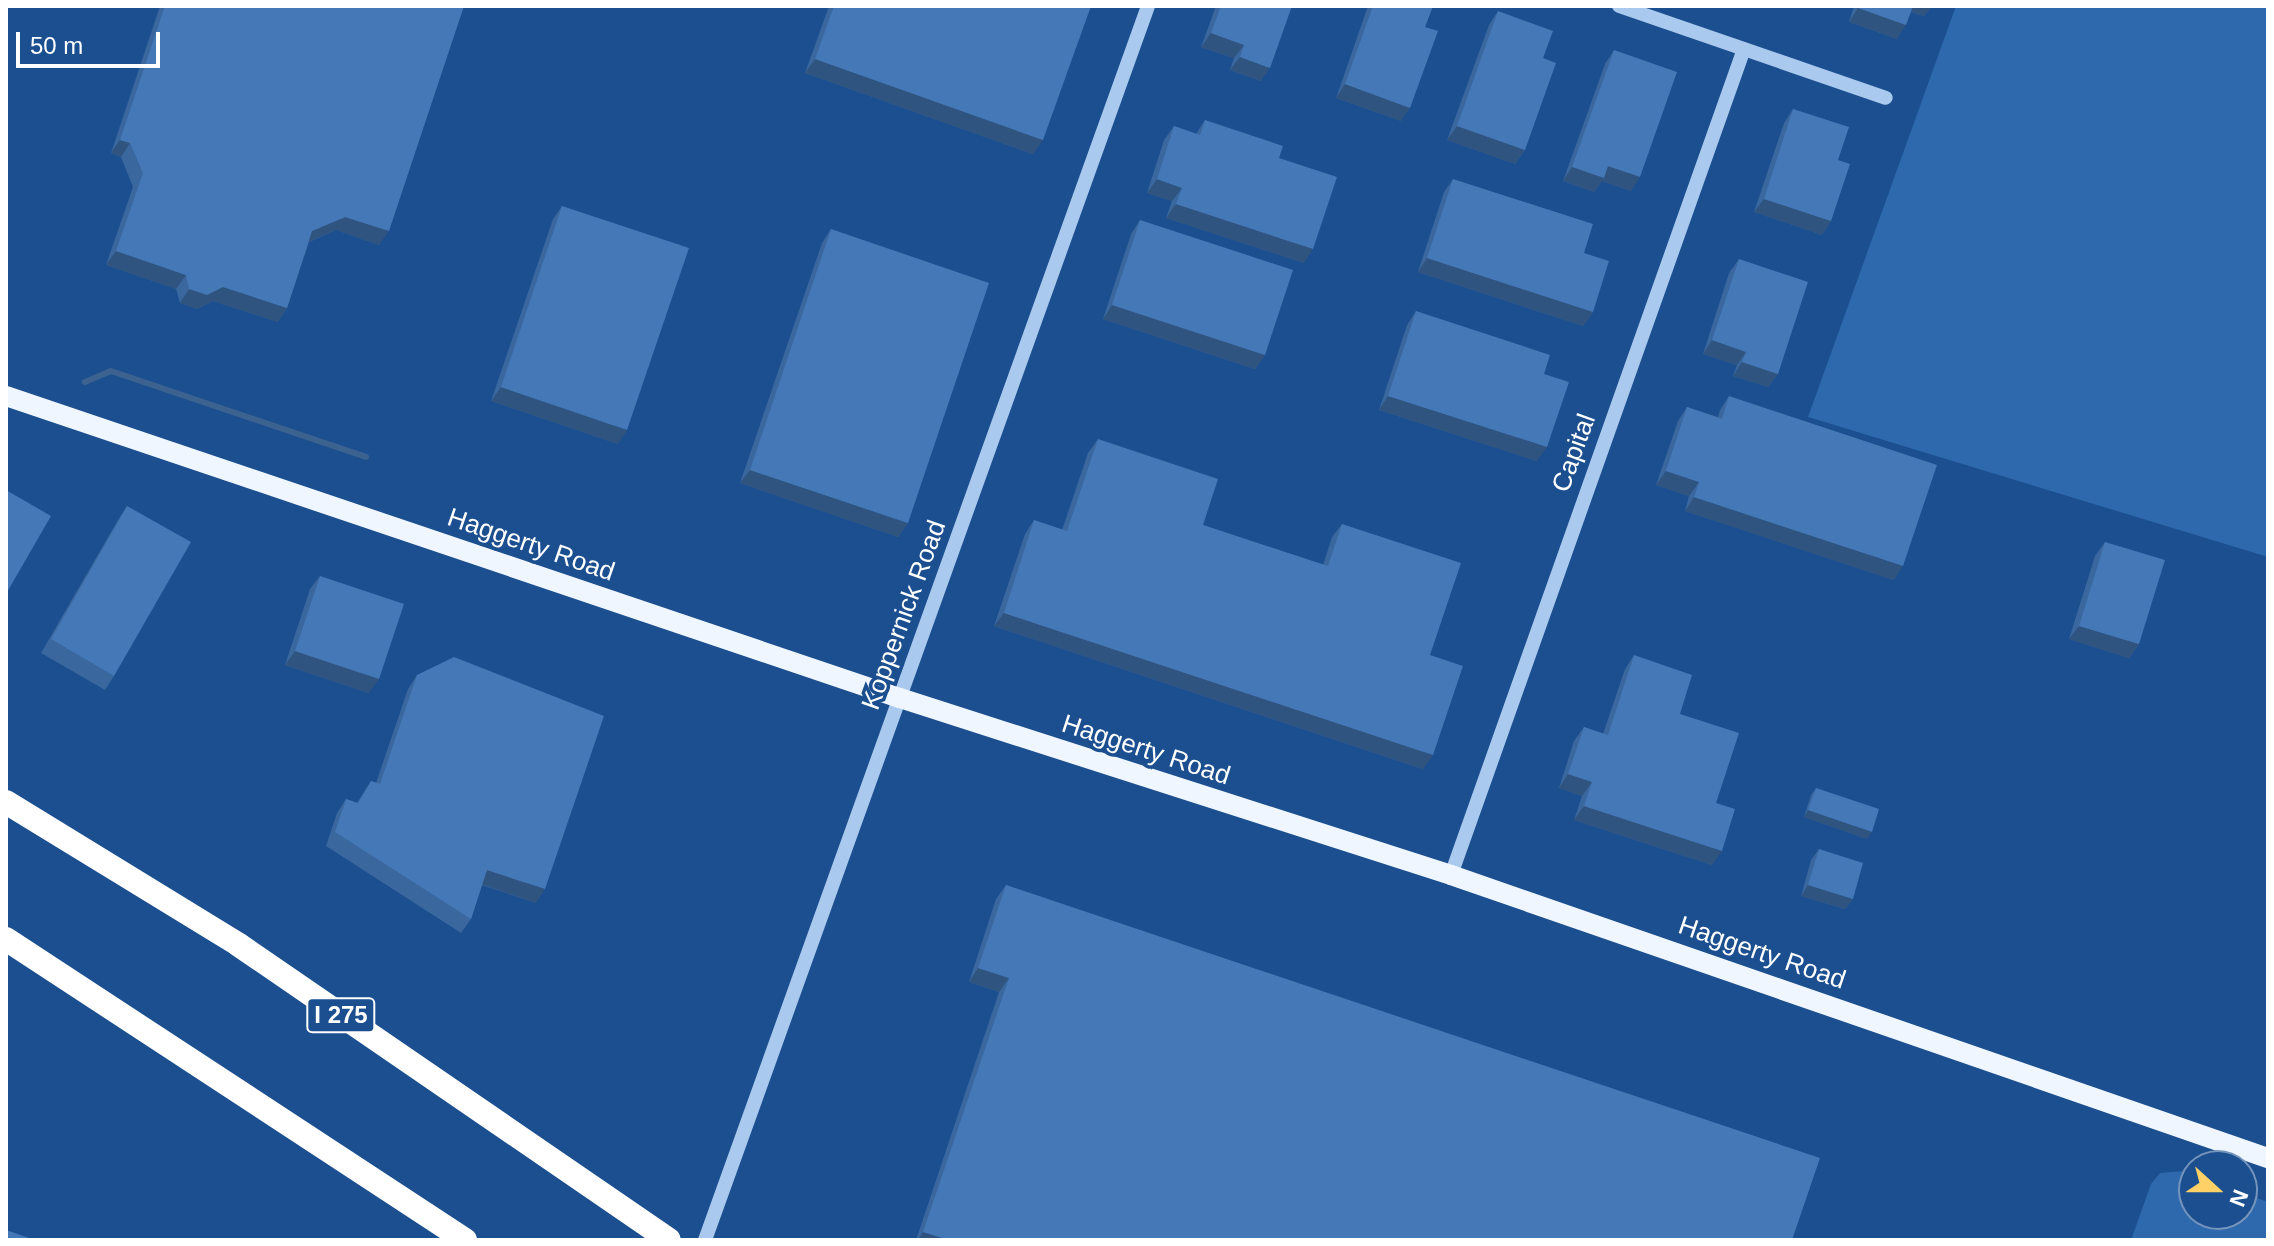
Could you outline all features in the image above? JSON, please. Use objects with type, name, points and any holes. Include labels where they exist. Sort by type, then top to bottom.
[{"type":"highway","name":"I 275","points":[[6,802],[239,945],[669,1240]]},
{"type":"highway","points":[[6,939],[465,1240]]},
{"type":"main road","name":"Haggerty Road","points":[[6,396],[900,698],[1451,875],[2268,1158]]},
{"type":"street","name":"Koppernick Road","points":[[705,1240],[1148,6]]},
{"type":"street","points":[[1619,6],[1886,98]]},
{"type":"street","name":"Capital","points":[[1451,875],[1744,49]]},
{"type":"shaded area","points":[[1956,6],[2268,6],[2268,557],[1808,417]]},
{"type":"shaded area","points":[[2178,1172],[2178,1230],[2258,1230],[2258,1199],[2268,1202],[2268,1240],[2131,1240],[2151,1184],[2160,1173]]},
{"type":"building","points":[[165,6],[464,6],[389,231],[345,217],[312,231],[287,308],[223,287],[207,295],[189,289],[186,275],[116,251],[143,173],[130,143],[120,140]]},
{"type":"building","points":[[834,6],[1091,6],[1043,140],[815,59]]},
{"type":"building","points":[[1221,6],[1292,6],[1270,68],[1240,57],[1244,45],[1211,33]]},
{"type":"building","points":[[1373,6],[1433,6],[1425,27],[1438,31],[1410,108],[1345,84]]},
{"type":"building","points":[[1859,6],[1913,6],[1906,25]]},
{"type":"building","points":[[1498,11],[1553,31],[1543,58],[1556,63],[1525,150],[1457,126]]},
{"type":"building","points":[[1614,50],[1677,72],[1640,177],[1608,166],[1604,178],[1572,167]]},
{"type":"building","points":[[1793,109],[1849,127],[1838,160],[1850,164],[1831,221],[1764,199]]},
{"type":"building","points":[[1205,120],[1283,146],[1279,158],[1337,177],[1313,249],[1176,204],[1182,188],[1157,179],[1174,126],[1200,135]]},
{"type":"building","points":[[1453,179],[1593,224],[1584,253],[1609,261],[1593,312],[1427,258]]},
{"type":"building","points":[[562,206],[689,248],[627,430],[501,387]]},
{"type":"building","points":[[1140,220],[1293,270],[1265,355],[1112,305]]},
{"type":"building","points":[[831,229],[989,283],[908,523],[750,470]]},
{"type":"building","points":[[1739,259],[1808,282],[1778,374],[1742,362],[1746,352],[1712,340]]},
{"type":"building","points":[[1416,311],[1550,355],[1544,374],[1569,382],[1547,447],[1388,396]]},
{"type":"building","points":[[1729,396],[1937,465],[1903,566],[1694,497],[1699,482],[1666,471],[1687,407],[1722,419]]},
{"type":"building","points":[[1098,439],[1218,479],[1203,525],[1328,566],[1342,524],[1461,563],[1430,655],[1463,666],[1433,755],[1004,613],[1034,520],[1067,531]]},
{"type":"building","points":[[6,490],[51,516],[6,594]]},
{"type":"building","points":[[127,506],[191,542],[114,676],[51,639]]},
{"type":"building","points":[[2105,542],[2165,560],[2139,644],[2079,626]]},
{"type":"building","points":[[320,576],[404,604],[379,679],[295,651]]},
{"type":"building","points":[[1634,655],[1692,675],[1680,714],[1739,733],[1716,803],[1735,809],[1722,851],[1584,806],[1592,782],[1568,774],[1584,727],[1608,735]]},
{"type":"building","points":[[454,657],[604,716],[545,889],[487,870],[471,919],[335,832],[346,799],[358,803],[371,781],[380,784],[417,675]]},
{"type":"building","points":[[1816,788],[1879,809],[1872,832],[1808,810]]},
{"type":"building","points":[[1819,849],[1863,863],[1853,899],[1808,885]]},
{"type":"building","points":[[1006,885],[1820,1158],[1792,1240],[949,1240],[923,1232],[1009,978],[978,968]]},
{"type":"building","points":[[6,1230],[35,1240],[6,1240]]},
{"type":"waterway","points":[[85,382],[111,371],[366,457]]}]
